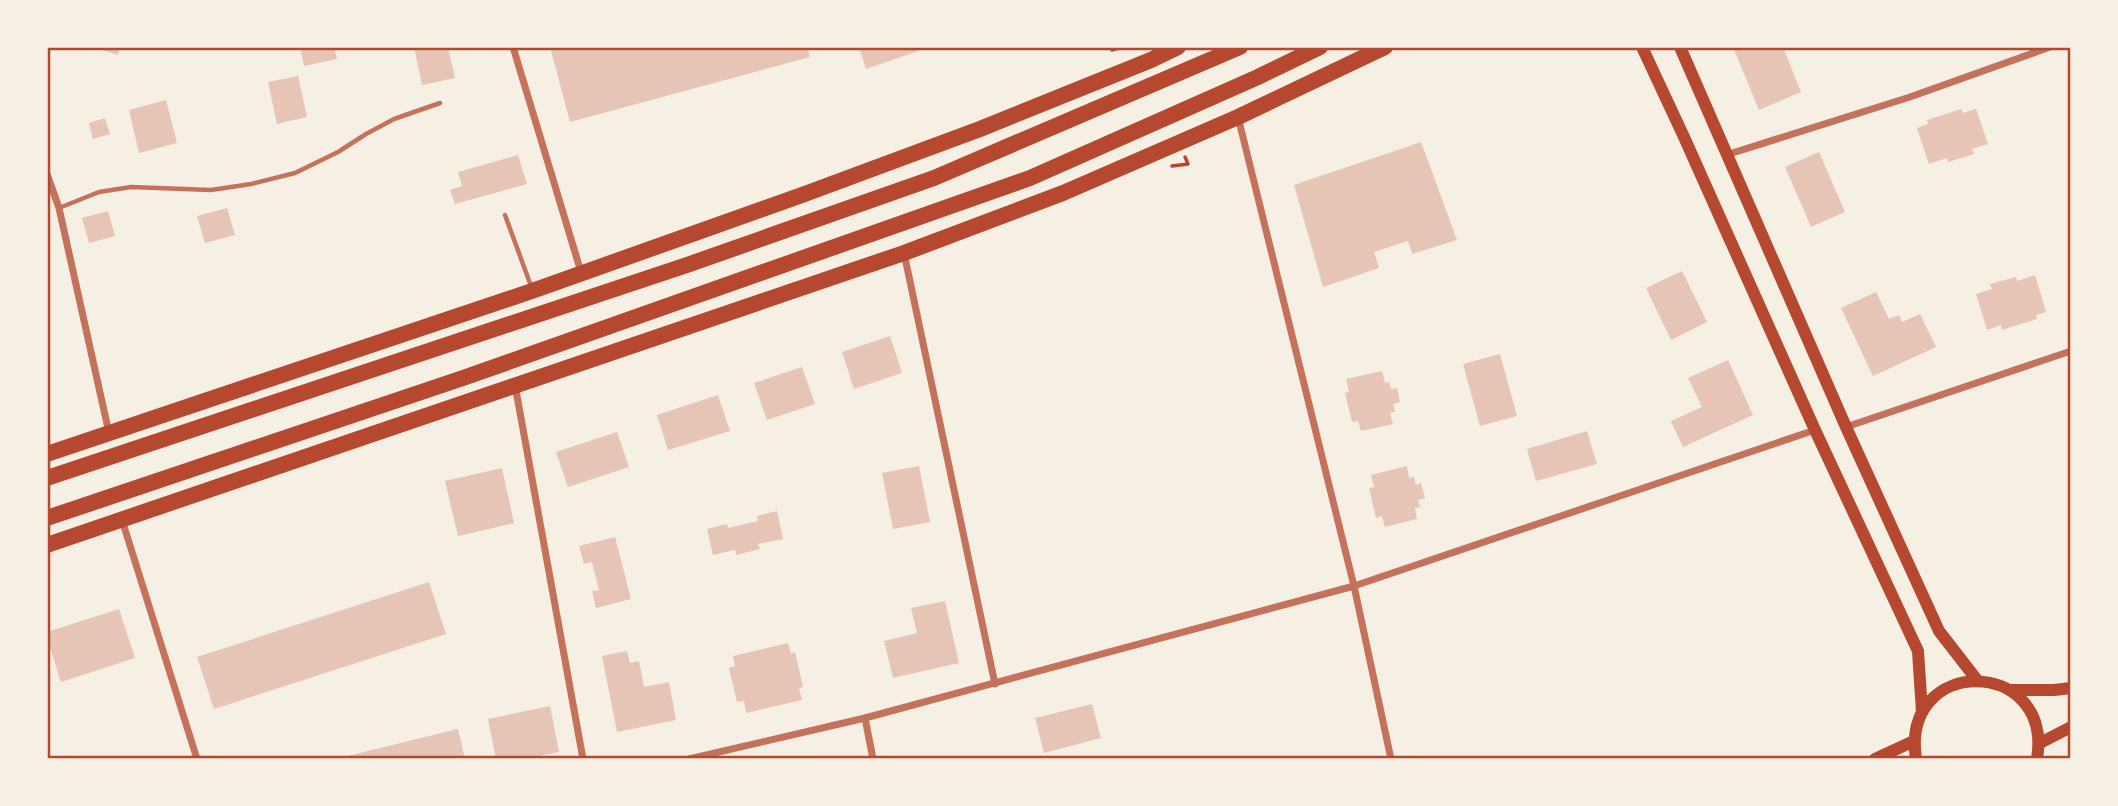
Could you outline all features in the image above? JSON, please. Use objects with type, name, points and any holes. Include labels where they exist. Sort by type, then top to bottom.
[{"type":"highway","points":[[47,454],[533,290],[802,195],[980,129],[1178,47]]},
{"type":"highway","points":[[47,478],[687,265],[934,178],[1240,47]]},
{"type":"highway","points":[[47,518],[463,378],[1030,178],[1320,47]]},
{"type":"highway","points":[[47,545],[904,253],[1063,193],[1238,117],[1385,47]]},
{"type":"main road","points":[[1642,47],[1815,430],[1919,651],[1922,712]]},
{"type":"main road","points":[[1680,47],[1846,427],[1939,631],[1977,680]]},
{"type":"main road","points":[[1916,759],[1916,726],[1932,698],[1945,688],[1977,680],[2012,690],[2054,691],[2071,688]]},
{"type":"main road","points":[[2012,690],[2027,705],[2036,722],[2040,743],[2037,759]]},
{"type":"main road","points":[[2040,743],[2071,727]]},
{"type":"main road","points":[[1875,759],[1914,741]]},
{"type":"street","points":[[513,47],[582,273]]},
{"type":"street","points":[[1726,155],[1910,97],[2050,47]]},
{"type":"street","points":[[1238,117],[1354,586],[1391,759]]},
{"type":"street","points":[[47,174],[58,208],[109,434]]},
{"type":"street","points":[[904,253],[995,684]]},
{"type":"street","points":[[1846,427],[2071,351]]},
{"type":"street","points":[[515,384],[583,759]]},
{"type":"street","points":[[689,759],[865,718],[1354,586],[1815,430]]},
{"type":"street","points":[[122,520],[197,759]]},
{"type":"street","points":[[865,718],[873,759]]},
{"type":"lane","points":[[58,208],[99,192],[120,188],[211,190],[295,173],[338,152],[394,119],[440,103]]},
{"type":"lane","points":[[505,215],[533,290]]},
{"type":"path","points":[[1112,47],[1112,50],[1121,47]]},
{"type":"path","points":[[1163,167],[1188,164]]},
{"type":"building","points":[[94,47],[120,47],[118,55]]},
{"type":"building","points":[[300,47],[334,47],[337,59],[304,66]]},
{"type":"building","points":[[414,47],[448,47],[455,78],[422,85]]},
{"type":"building","points":[[550,47],[807,47],[810,57],[570,122]]},
{"type":"building","points":[[859,47],[917,47],[918,51],[866,69]]},
{"type":"building","points":[[1733,47],[1783,47],[1801,92],[1759,110]]},
{"type":"building","points":[[298,76],[307,117],[277,124],[268,82]]},
{"type":"building","points":[[166,100],[177,143],[139,153],[129,110]]},
{"type":"building","points":[[1961,109],[1963,113],[1976,109],[1988,144],[1972,149],[1974,154],[1948,162],[1947,158],[1929,164],[1917,128],[1928,124],[1927,120]]},
{"type":"building","points":[[105,118],[110,134],[93,139],[89,123]]},
{"type":"building","points":[[1421,142],[1457,240],[1412,254],[1408,241],[1374,252],[1379,268],[1323,287],[1294,185]]},
{"type":"building","points":[[1819,152],[1845,212],[1811,227],[1785,167]]},
{"type":"building","points":[[518,155],[527,184],[455,204],[450,190],[462,186],[458,172]]},
{"type":"building","points":[[227,208],[235,235],[205,243],[197,216]]},
{"type":"building","points":[[108,211],[115,236],[89,243],[82,218]]},
{"type":"building","points":[[1682,271],[1707,322],[1671,340],[1646,288]]},
{"type":"building","points":[[2035,275],[2046,312],[2036,315],[2037,319],[2002,330],[2001,325],[1987,330],[1976,294],[1992,289],[1990,284],[2016,277],[2017,281]]},
{"type":"building","points":[[1876,292],[1889,319],[1899,315],[1902,322],[1920,314],[1936,347],[1873,376],[1841,308]]},
{"type":"building","points":[[890,336],[902,373],[854,389],[842,352]]},
{"type":"building","points":[[1500,354],[1517,416],[1480,426],[1463,364]]},
{"type":"building","points":[[1728,360],[1753,415],[1683,447],[1671,421],[1702,407],[1688,378]]},
{"type":"building","points":[[802,367],[815,404],[767,420],[754,383]]},
{"type":"building","points":[[1382,371],[1385,383],[1389,382],[1391,389],[1397,388],[1400,402],[1393,404],[1395,412],[1390,413],[1393,424],[1361,431],[1358,421],[1352,422],[1345,393],[1349,392],[1346,379]]},
{"type":"building","points":[[718,395],[730,431],[668,450],[657,415]]},
{"type":"building","points":[[1587,431],[1597,464],[1536,481],[1527,449]]},
{"type":"building","points":[[617,432],[629,467],[568,487],[556,452]]},
{"type":"building","points":[[919,466],[930,522],[893,529],[882,473]]},
{"type":"building","points":[[1407,466],[1409,478],[1414,477],[1416,485],[1421,483],[1425,498],[1418,500],[1420,507],[1415,508],[1417,519],[1385,527],[1382,516],[1376,518],[1369,488],[1374,487],[1371,475]]},
{"type":"building","points":[[502,468],[514,523],[458,536],[445,481]]},
{"type":"building","points":[[777,511],[783,539],[758,544],[760,549],[736,555],[735,550],[713,555],[707,529],[727,524],[728,528],[758,521],[757,516]]},
{"type":"building","points":[[615,537],[631,599],[596,608],[592,591],[599,590],[592,562],[584,564],[579,546]]},
{"type":"building","points":[[429,582],[446,634],[214,709],[197,657]]},
{"type":"building","points":[[945,601],[959,663],[893,678],[884,641],[917,633],[911,608]]},
{"type":"building","points":[[119,609],[135,658],[61,682],[47,632]]},
{"type":"building","points":[[788,643],[791,654],[795,652],[803,687],[799,688],[802,700],[746,713],[744,701],[737,702],[729,668],[735,666],[733,656]]},
{"type":"building","points":[[627,651],[630,663],[639,661],[644,687],[669,682],[676,720],[617,732],[602,656]]},
{"type":"building","points":[[1092,704],[1101,738],[1044,753],[1035,718]]},
{"type":"building","points":[[550,706],[559,752],[525,759],[496,759],[488,719]]},
{"type":"building","points":[[458,729],[465,759],[339,758]]}]
